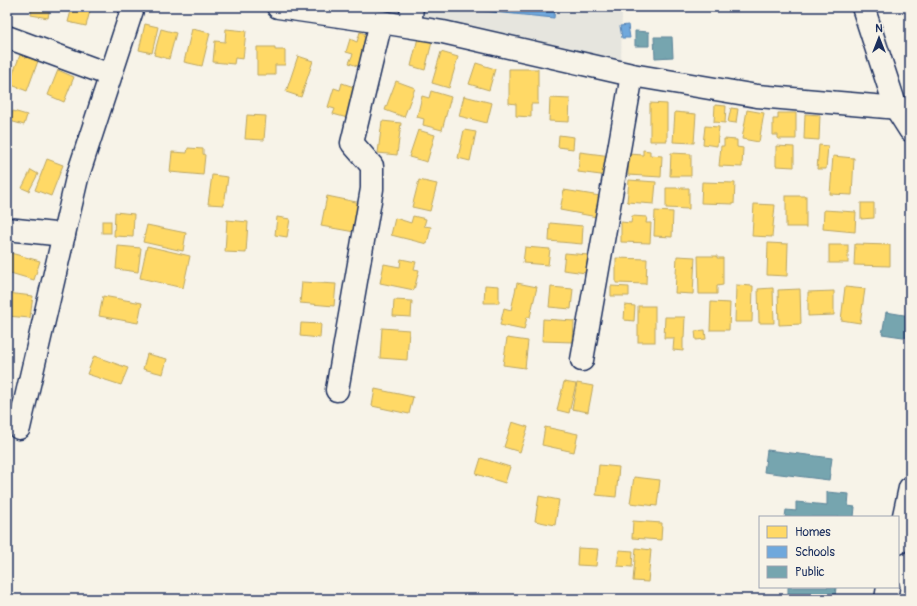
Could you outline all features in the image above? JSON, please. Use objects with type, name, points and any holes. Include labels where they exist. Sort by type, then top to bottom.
[{"type":"street","points":[[19,428],[77,178],[133,7]]},
{"type":"street","points":[[278,7],[381,22],[411,17],[444,32],[632,75],[757,96],[903,108]]},
{"type":"street","points":[[864,7],[910,130]]},
{"type":"street","points":[[337,390],[372,189],[372,166],[352,142],[381,22]]},
{"type":"street","points":[[7,37],[110,75]]},
{"type":"street","points":[[582,360],[632,75]]},
{"type":"street","points":[[7,229],[64,235]]},
{"type":"street","points":[[899,539],[910,488]]},
{"type":"street","points":[[899,544],[910,550]]},
{"type":"street","points":[[886,599],[888,588]]},
{"type":"shaded area","points":[[409,7],[622,7],[621,70],[407,33]]},
{"type":"building: Homes","points":[[32,7],[50,7],[48,18],[31,15]]},
{"type":"building: Homes","points":[[64,7],[91,7],[86,26],[68,22],[71,11],[63,9]]},
{"type":"building: Homes","points":[[145,24],[158,27],[152,53],[139,50]]},
{"type":"building: Homes","points":[[161,29],[176,33],[169,59],[154,55]]},
{"type":"building: Homes","points":[[192,29],[210,33],[202,66],[184,62]]},
{"type":"building: Homes","points":[[226,29],[246,31],[243,59],[235,58],[234,64],[213,62],[215,41],[225,42]]},
{"type":"building: Homes","points":[[360,32],[379,39],[368,70],[349,63],[353,54],[346,52],[350,39],[357,42]]},
{"type":"building: Homes","points":[[418,38],[432,42],[425,70],[411,66]]},
{"type":"building: Homes","points":[[257,47],[275,47],[275,50],[285,50],[285,65],[275,65],[275,75],[257,75]]},
{"type":"building: Homes","points":[[441,52],[458,57],[449,88],[432,83]]},
{"type":"building: Homes","points":[[20,55],[38,61],[27,91],[9,84]]},
{"type":"building: Homes","points":[[298,56],[313,61],[301,97],[286,92]]},
{"type":"building: Homes","points":[[476,63],[495,69],[489,90],[469,84]]},
{"type":"building: Homes","points":[[509,69],[538,69],[538,104],[531,104],[531,117],[516,116],[516,104],[509,103]]},
{"type":"building: Homes","points":[[58,70],[74,77],[64,102],[48,95]]},
{"type":"building: Homes","points":[[396,81],[415,88],[404,117],[385,110]]},
{"type":"building: Homes","points":[[342,83],[360,89],[351,119],[333,114],[335,109],[328,107],[334,88],[340,90]]},
{"type":"building: Homes","points":[[431,91],[451,97],[442,130],[423,125],[424,119],[417,117],[422,96],[429,98]]},
{"type":"building: Homes","points":[[464,96],[492,103],[487,123],[459,116]]},
{"type":"building: Homes","points":[[550,98],[570,99],[569,122],[549,121]]},
{"type":"building: Homes","points":[[650,103],[667,104],[667,141],[650,141]]},
{"type":"building: Homes","points":[[715,105],[726,106],[725,123],[714,122]]},
{"type":"building: Homes","points":[[731,108],[738,109],[736,123],[728,122]]},
{"type":"building: Homes","points":[[747,110],[764,113],[759,142],[742,139]]},
{"type":"building: Homes","points":[[13,111],[27,115],[24,125],[10,121]]},
{"type":"building: Homes","points":[[675,112],[696,114],[694,143],[673,142]]},
{"type":"building: Homes","points":[[778,113],[796,113],[796,139],[778,139],[778,135],[773,135],[773,119],[778,119]]},
{"type":"building: Homes","points":[[805,114],[820,115],[819,140],[804,139]]},
{"type":"building: Homes","points":[[247,115],[266,116],[264,140],[245,139]]},
{"type":"building: Homes","points":[[382,121],[401,123],[397,155],[378,153]]},
{"type":"building: Homes","points":[[705,126],[719,127],[717,146],[703,144]]},
{"type":"building: Homes","points":[[418,130],[435,135],[427,162],[409,157]]},
{"type":"building: Homes","points":[[464,130],[476,132],[470,161],[458,158]]},
{"type":"building: Homes","points":[[559,135],[574,137],[573,149],[558,147]]},
{"type":"building: Homes","points":[[724,139],[737,140],[737,147],[743,148],[742,167],[719,166],[721,146],[724,146]]},
{"type":"building: Homes","points":[[819,145],[828,146],[826,169],[817,169]]},
{"type":"building: Homes","points":[[776,146],[794,147],[794,167],[776,166]]},
{"type":"building: Homes","points":[[188,148],[203,149],[203,154],[205,155],[203,175],[170,172],[172,152],[187,153]]},
{"type":"building: Homes","points":[[643,150],[650,151],[650,155],[662,156],[661,177],[628,175],[629,154],[643,155]]},
{"type":"building: Homes","points":[[580,152],[611,156],[608,176],[578,172]]},
{"type":"building: Homes","points":[[671,153],[691,154],[691,176],[670,176]]},
{"type":"building: Homes","points":[[833,156],[854,158],[852,195],[830,194]]},
{"type":"building: Homes","points":[[47,159],[63,165],[51,196],[35,190]]},
{"type":"building: Homes","points":[[31,170],[38,174],[29,191],[22,188]]},
{"type":"building: Homes","points":[[212,175],[228,177],[224,205],[208,204]]},
{"type":"building: Homes","points":[[419,180],[437,184],[430,211],[412,207]]},
{"type":"building: Homes","points":[[629,180],[656,182],[654,204],[627,202]]},
{"type":"building: Homes","points":[[702,182],[735,183],[734,204],[701,203]]},
{"type":"building: Homes","points":[[666,188],[689,188],[689,209],[666,208]]},
{"type":"building: Homes","points":[[564,190],[600,196],[597,217],[560,210]]},
{"type":"building: Homes","points":[[327,196],[366,204],[360,233],[321,226]]},
{"type":"building: Homes","points":[[786,196],[806,196],[806,227],[786,227]]},
{"type":"building: Homes","points":[[861,203],[874,203],[874,218],[861,219]]},
{"type":"building: Homes","points":[[754,204],[775,205],[772,237],[752,236]]},
{"type":"building: Homes","points":[[824,210],[856,212],[855,232],[823,229]]},
{"type":"building: Homes","points":[[655,211],[673,212],[672,237],[654,236]]},
{"type":"building: Homes","points":[[115,212],[134,214],[133,237],[114,236]]},
{"type":"building: Homes","points":[[413,216],[426,219],[424,226],[431,227],[427,244],[391,235],[395,218],[411,223]]},
{"type":"building: Homes","points":[[632,216],[647,217],[646,223],[651,223],[650,243],[621,242],[621,222],[631,223]]},
{"type":"building: Homes","points":[[277,217],[290,219],[287,237],[275,235]]},
{"type":"building: Homes","points":[[227,220],[248,222],[246,253],[225,252]]},
{"type":"building: Homes","points":[[102,221],[111,221],[111,233],[102,233]]},
{"type":"building: Homes","points":[[550,223],[583,226],[582,244],[549,241]]},
{"type":"building: Homes","points":[[147,225],[186,233],[183,251],[143,242]]},
{"type":"building: Homes","points":[[768,243],[788,244],[787,276],[767,275]]},
{"type":"building: Homes","points":[[855,244],[890,245],[890,266],[854,265]]},
{"type":"building: Homes","points":[[829,245],[848,245],[848,263],[829,263]]},
{"type":"building: Homes","points":[[118,246],[141,248],[138,272],[116,269]]},
{"type":"building: Homes","points":[[147,246],[190,256],[183,288],[140,278]]},
{"type":"building: Homes","points":[[525,247],[550,249],[548,265],[523,263]]},
{"type":"building: Homes","points":[[7,252],[40,261],[34,280],[7,272]]},
{"type":"building: Homes","points":[[565,253],[588,255],[586,273],[563,270]]},
{"type":"building: Homes","points":[[677,256],[695,257],[693,294],[675,293]]},
{"type":"building: Homes","points":[[698,256],[717,256],[717,258],[723,258],[723,285],[717,286],[717,294],[699,294]]},
{"type":"building: Homes","points":[[616,258],[647,259],[646,284],[616,283]]},
{"type":"building: Homes","points":[[401,259],[416,262],[414,269],[419,270],[414,290],[380,283],[384,264],[400,267]]},
{"type":"building: Homes","points":[[302,282],[336,284],[334,306],[300,303]]},
{"type":"building: Homes","points":[[517,283],[537,287],[530,317],[527,317],[524,330],[500,325],[504,308],[511,310]]},
{"type":"building: Homes","points":[[485,285],[499,286],[499,303],[484,303]]},
{"type":"building: Homes","points":[[736,285],[753,286],[752,322],[735,322]]},
{"type":"building: Homes","points":[[611,286],[629,287],[629,296],[611,296]]},
{"type":"building: Homes","points":[[551,287],[573,289],[571,309],[549,307]]},
{"type":"building: Homes","points":[[845,287],[865,289],[860,323],[841,320]]},
{"type":"building: Homes","points":[[773,288],[774,323],[759,323],[758,289]]},
{"type":"building: Homes","points":[[800,289],[801,324],[779,325],[778,290]]},
{"type":"building: Homes","points":[[834,291],[834,315],[808,316],[808,292]]},
{"type":"building: Homes","points":[[7,293],[33,296],[30,318],[7,316]]},
{"type":"building: Homes","points":[[103,296],[142,303],[138,323],[99,316]]},
{"type":"building: Homes","points":[[394,300],[412,301],[411,317],[393,316]]},
{"type":"building: Homes","points":[[711,302],[730,303],[729,330],[710,330]]},
{"type":"building: Homes","points":[[625,305],[635,306],[634,321],[624,320]]},
{"type":"building: Homes","points":[[638,306],[655,306],[655,342],[638,342]]},
{"type":"building: Homes","points":[[665,317],[685,317],[683,351],[673,350],[674,338],[664,338]]},
{"type":"building: Homes","points":[[543,319],[574,321],[573,342],[542,341]]},
{"type":"building: Homes","points":[[301,323],[321,324],[320,338],[300,336]]},
{"type":"building: Homes","points":[[382,328],[409,330],[407,360],[380,358]]},
{"type":"building: Homes","points":[[705,330],[706,339],[696,340],[695,331]]},
{"type":"building: Homes","points":[[507,338],[528,341],[525,368],[503,365]]},
{"type":"building: Homes","points":[[147,354],[167,359],[163,374],[143,369]]},
{"type":"building: Homes","points":[[94,356],[128,368],[121,385],[87,374]]},
{"type":"building: Homes","points":[[564,382],[576,384],[569,413],[557,410]]},
{"type":"building: Homes","points":[[577,383],[593,386],[588,412],[572,409]]},
{"type":"building: Homes","points":[[375,389],[413,397],[409,414],[372,406]]},
{"type":"building: Homes","points":[[512,422],[528,427],[520,452],[504,447]]},
{"type":"building: Homes","points":[[545,427],[578,434],[574,452],[542,445]]},
{"type":"building: Homes","points":[[481,458],[510,467],[505,483],[476,474]]},
{"type":"building: Homes","points":[[599,465],[619,467],[616,497],[596,495]]},
{"type":"building: Homes","points":[[634,477],[660,480],[657,506],[630,503]]},
{"type":"building: Homes","points":[[539,496],[559,500],[555,525],[535,521]]},
{"type":"building: Homes","points":[[633,521],[662,523],[661,540],[632,538]]},
{"type":"building: Homes","points":[[578,548],[598,549],[596,566],[577,565]]},
{"type":"building: Homes","points":[[636,548],[651,550],[648,582],[633,581]]},
{"type":"building: Homes","points":[[619,550],[633,551],[632,567],[617,566]]},
{"type":"building: Schools","points":[[443,7],[555,7],[554,18]]},
{"type":"building: Schools","points":[[628,25],[630,38],[622,38],[620,26]]},
{"type":"building: Public","points":[[635,31],[649,32],[649,46],[635,46]]},
{"type":"building: Public","points":[[654,37],[672,37],[673,57],[655,58]]},
{"type":"building: Public","points":[[886,312],[910,316],[910,338],[882,334]]},
{"type":"building: Public","points":[[767,450],[832,458],[829,480],[764,472]]},
{"type":"building: Public","points":[[827,492],[849,494],[848,506],[855,507],[854,516],[785,516],[786,510],[796,511],[796,502],[827,505]]},
{"type":"building: Public","points":[[788,588],[836,588],[835,597],[788,596]]}]
